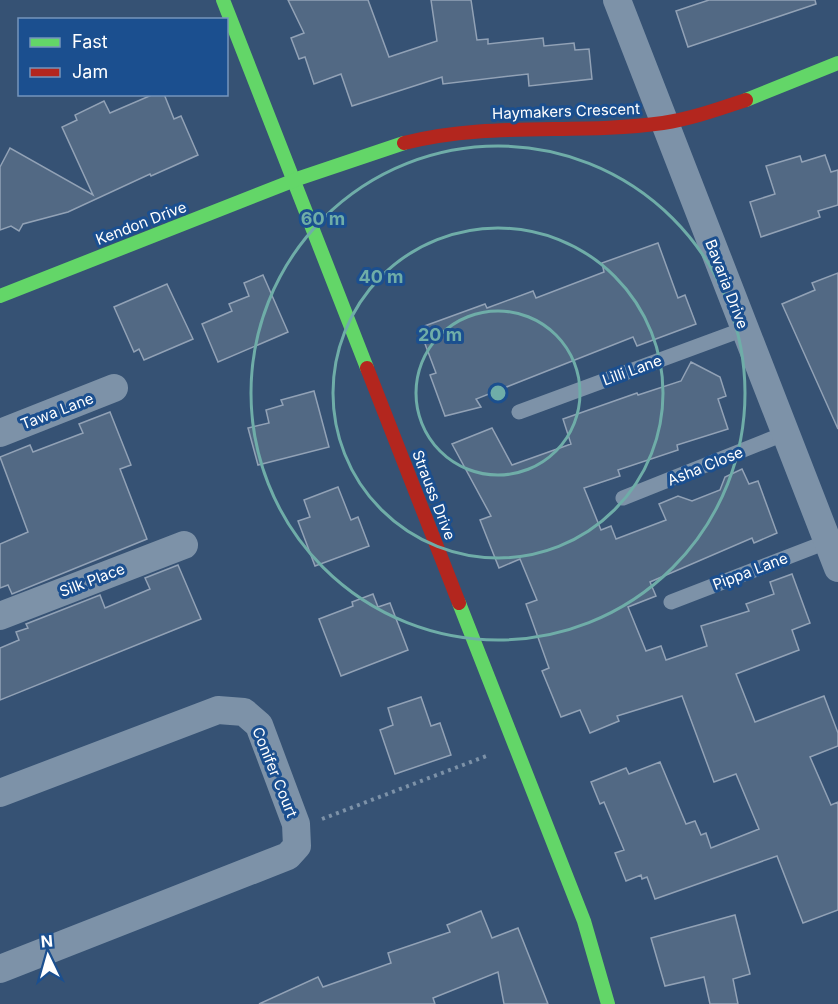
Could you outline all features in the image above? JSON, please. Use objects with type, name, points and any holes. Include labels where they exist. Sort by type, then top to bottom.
[{"type":"street","name":"Strauss Drive","points":[[223,0],[584,921],[597,959],[608,1004]]},
{"type":"street","name":"Bavaria Drive","points":[[617,0],[838,568]]},
{"type":"street","name":"Haymakers Crescent","points":[[293,181],[413,141],[468,131],[530,127],[620,127],[665,122],[758,94],[838,63]]},
{"type":"street","name":"Kendon Drive","points":[[0,296],[293,181]]},
{"type":"street","name":"Tawa Lane","points":[[0,433],[114,388]]},
{"type":"street","name":"Silk Place","points":[[0,616],[184,545]]},
{"type":"street","name":"Conifer Court","points":[[0,793],[218,710],[244,712],[259,725],[296,824],[297,846],[288,856],[0,969]]},
{"type":"lane","name":"Lilli Lane","points":[[519,412],[744,329]]},
{"type":"lane","name":"Asha Close","points":[[623,498],[786,434]]},
{"type":"lane","name":"Pippa Lane","points":[[671,602],[829,541]]},
{"type":"path","points":[[296,824],[312,823],[515,745]]},
{"type":"building","points":[[288,0],[368,0],[389,57],[437,41],[431,0],[471,0],[477,40],[488,39],[488,44],[543,38],[544,46],[574,43],[575,50],[589,49],[592,79],[529,86],[528,74],[443,84],[442,77],[352,106],[341,74],[314,84],[305,57],[299,59],[291,38],[304,33]]},
{"type":"building","points":[[709,0],[815,0],[816,4],[688,47],[676,11]]},
{"type":"building","points":[[149,96],[165,96],[174,119],[181,116],[198,155],[151,176],[150,174],[68,212],[23,224],[19,231],[11,226],[0,230],[0,167],[10,148],[93,195],[62,127],[77,120],[75,115],[104,101],[110,113]]},
{"type":"building","points":[[825,155],[831,172],[838,170],[838,205],[818,211],[820,217],[761,237],[750,202],[775,194],[766,166],[800,156],[802,162]]},
{"type":"building","points":[[658,243],[678,298],[685,295],[696,324],[637,346],[633,337],[476,399],[481,407],[445,416],[430,375],[436,373],[419,328],[485,304],[487,308],[533,291],[536,298],[604,272],[602,263]]},
{"type":"building","points":[[838,273],[838,429],[782,304],[815,290],[812,283]]},
{"type":"building","points":[[263,275],[288,332],[218,362],[202,324],[232,311],[229,304],[249,296],[244,283]]},
{"type":"building","points":[[167,284],[193,339],[144,360],[139,349],[134,352],[114,307]]},
{"type":"building","points":[[691,362],[720,377],[726,396],[718,399],[728,429],[677,445],[678,450],[618,470],[620,476],[584,488],[601,530],[611,526],[616,539],[666,520],[659,504],[678,496],[692,501],[720,490],[725,477],[742,469],[749,484],[758,481],[777,533],[754,543],[752,538],[650,582],[656,596],[628,607],[646,651],[661,646],[666,660],[707,646],[701,626],[749,611],[746,604],[774,594],[770,582],[792,574],[810,623],[792,630],[799,650],[736,674],[755,722],[824,696],[838,733],[838,746],[810,757],[831,805],[838,802],[838,910],[803,923],[777,856],[655,899],[647,877],[642,879],[641,875],[626,881],[615,853],[624,850],[604,802],[600,804],[591,782],[626,768],[629,774],[660,762],[686,824],[695,821],[701,835],[706,833],[711,848],[759,829],[736,774],[714,782],[682,696],[617,716],[619,721],[590,733],[580,710],[561,717],[542,671],[549,668],[526,604],[537,600],[520,559],[499,568],[480,520],[491,516],[452,444],[492,428],[512,465],[571,444],[563,419],[637,393],[638,395],[681,381]]},
{"type":"building","points":[[314,391],[329,447],[258,465],[248,428],[269,423],[266,410],[283,405],[281,400]]},
{"type":"building","points":[[110,412],[131,465],[120,469],[147,539],[12,594],[8,585],[0,588],[0,544],[28,532],[0,457],[30,445],[33,452],[83,433],[79,424]]},
{"type":"building","points":[[338,487],[351,520],[358,517],[369,546],[315,566],[298,521],[310,517],[304,500]]},
{"type":"building","points":[[178,565],[201,619],[0,700],[0,648],[19,640],[16,632],[28,628],[26,624],[100,595],[105,608],[150,589],[145,578]]},
{"type":"building","points":[[373,594],[378,607],[390,603],[408,650],[341,676],[319,619],[353,606],[352,602]]},
{"type":"building","points":[[421,697],[431,726],[440,723],[451,755],[395,774],[380,730],[393,725],[388,708]]},
{"type":"building","points":[[481,911],[492,938],[518,928],[548,1004],[504,1004],[498,972],[433,998],[435,1004],[259,1004],[318,977],[323,987],[391,963],[388,953],[450,932],[447,925]]},
{"type":"building","points":[[735,915],[750,974],[733,979],[738,1004],[710,1004],[704,977],[665,986],[651,938]]},
{"type":"traffic: fast","points":[[223,0],[367,368]]},
{"type":"traffic: fast","points":[[746,100],[838,63]]},
{"type":"traffic: fast","points":[[0,296],[300,178],[404,143]]},
{"type":"traffic: fast","points":[[459,603],[584,921],[608,1004]]},
{"type":"traffic: jam","points":[[404,143],[468,132],[598,128],[663,123],[746,100]]},
{"type":"traffic: jam","points":[[367,368],[459,603]]}]
